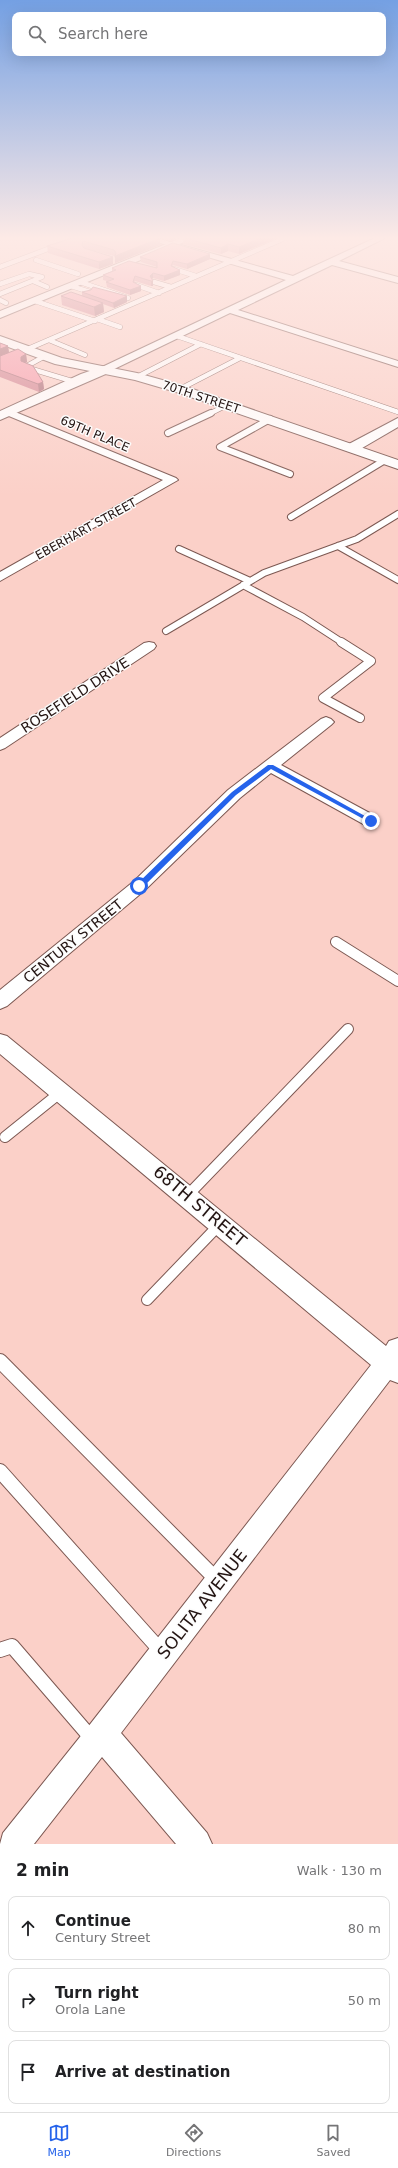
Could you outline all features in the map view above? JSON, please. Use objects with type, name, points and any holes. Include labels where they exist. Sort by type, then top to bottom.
[{"type":"main road","name":"70TH STREET","points":[[0,340],[45,356],[137,376],[180,389],[227,404],[398,465]]},
{"type":"main road","points":[[4,414],[104,370]]},
{"type":"main road","points":[[352,448],[398,422]]},
{"type":"street","points":[[104,370],[201,324]]},
{"type":"street","points":[[273,324],[398,364]]},
{"type":"street","name":"69TH PLACE","points":[[4,414],[172,480]]},
{"type":"street","name":"EBERHART STREET","points":[[0,577],[172,480]]},
{"type":"street","name":"ROSEFIELD DRIVE","points":[[0,745],[150,646]]},
{"type":"street","name":"CENTURY STREET","points":[[0,1001],[139,886],[234,794],[326,722]]},
{"type":"street","points":[[270,766],[371,821]]},
{"type":"street","name":"68TH STREET","points":[[0,1042],[221,1223],[395,1362]]},
{"type":"street","name":"SOLITA AVENUE","points":[[14,1844],[219,1582],[395,1362]]},
{"type":"street","points":[[98,1738],[196,1844]]},
{"type":"lane","points":[[0,362],[86,324]]},
{"type":"lane","points":[[110,324],[120,327]]},
{"type":"lane","points":[[177,336],[398,412]]},
{"type":"lane","points":[[49,340],[85,354]]},
{"type":"lane","points":[[137,376],[201,344]]},
{"type":"lane","points":[[45,356],[25,367],[74,382]]},
{"type":"lane","points":[[180,389],[240,358]]},
{"type":"lane","points":[[168,433],[227,404]]},
{"type":"lane","points":[[270,419],[220,447],[290,474]]},
{"type":"lane","points":[[291,516],[385,460]]},
{"type":"lane","points":[[166,631],[264,573],[357,539],[398,514]]},
{"type":"lane","points":[[338,546],[398,580]]},
{"type":"lane","points":[[179,549],[250,581]]},
{"type":"lane","points":[[243,585],[303,616],[371,660],[323,698],[360,718]]},
{"type":"lane","points":[[336,942],[398,981]]},
{"type":"lane","points":[[188,1196],[348,1029]]},
{"type":"lane","points":[[5,1137],[62,1092]]},
{"type":"lane","points":[[147,1300],[221,1223]]},
{"type":"lane","points":[[0,1361],[219,1582]]},
{"type":"lane","points":[[0,1470],[164,1654]]},
{"type":"lane","points":[[0,1650],[12,1646],[98,1738]]},
{"type":"building","points":[[0,343],[8,346],[0,349]]},
{"type":"building","points":[[18,349],[26,354],[21,357],[21,361],[33,366],[43,382],[38,384],[0,370],[0,356]]},
{"type":"route","points":[[139,886],[234,794],[270,766],[371,821]]}]
